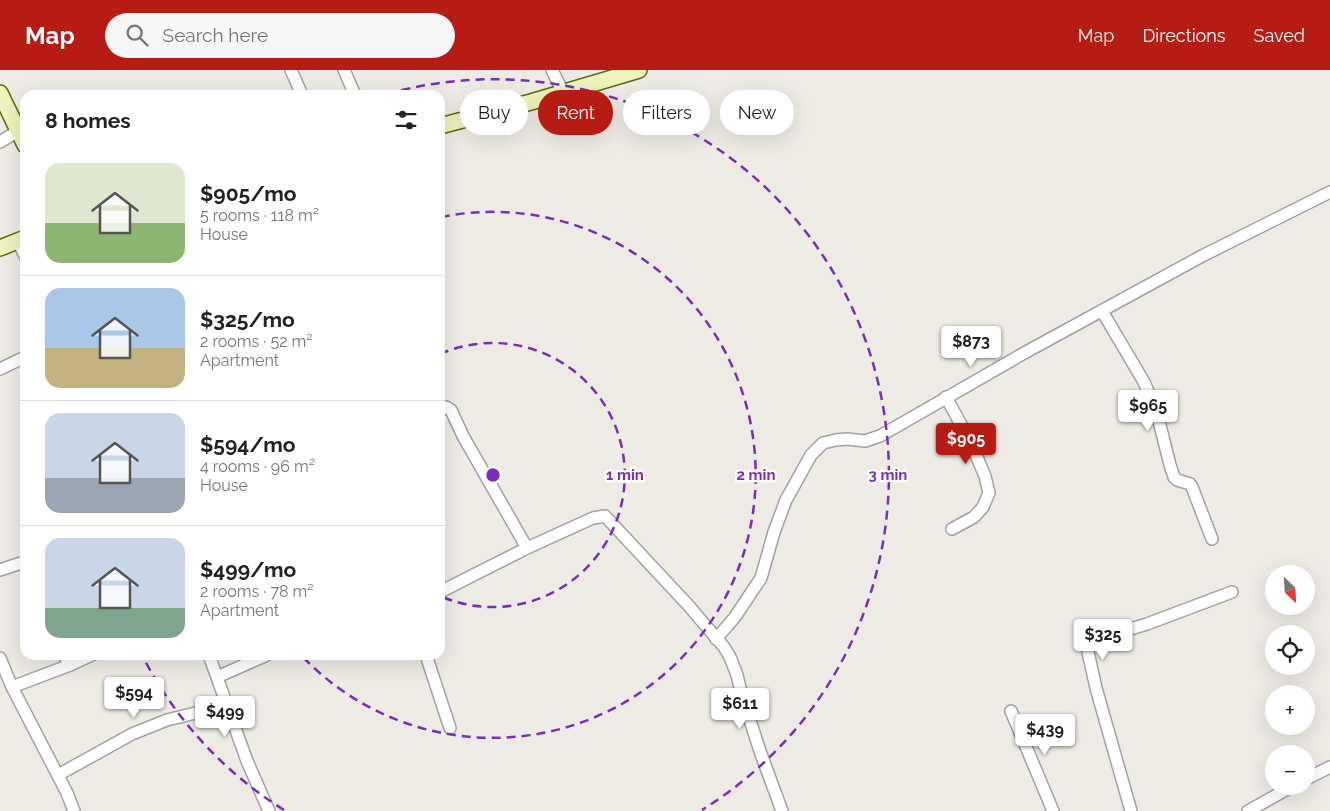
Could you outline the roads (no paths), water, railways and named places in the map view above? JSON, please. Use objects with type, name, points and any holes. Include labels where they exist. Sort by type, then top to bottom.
[{"type":"street","points":[[291,70],[300,90]]},
{"type":"street","points":[[344,70],[353,90]]},
{"type":"street","points":[[552,70],[562,90]]},
{"type":"street","points":[[570,90],[640,70]]},
{"type":"street","points":[[0,93],[20,134]]},
{"type":"street","points":[[445,125],[538,100]]},
{"type":"street","points":[[0,142],[20,138]]},
{"type":"street","points":[[716,639],[735,618],[761,578],[774,532],[786,500],[811,455],[823,444],[847,439],[865,441],[880,436],[1026,352],[1202,256],[1330,192]]},
{"type":"street","points":[[0,248],[20,241]]},
{"type":"street","points":[[1102,311],[1144,382],[1156,413],[1174,477],[1177,480],[1190,484],[1192,487],[1212,539]]},
{"type":"street","points":[[0,369],[20,360]]},
{"type":"street","points":[[946,397],[971,443],[985,476],[989,492],[983,506],[974,516],[952,528]]},
{"type":"street","points":[[445,408],[451,410],[463,436],[527,548]]},
{"type":"street","points":[[445,589],[527,548],[593,518],[605,516],[688,605],[724,647],[734,666],[764,762],[782,811]]},
{"type":"street","points":[[0,570],[20,563]]},
{"type":"street","points":[[1131,811],[1096,688],[1088,652],[1089,647],[1097,640],[1147,624],[1232,592]]},
{"type":"street","points":[[0,658],[12,687],[58,775],[74,811]]},
{"type":"street","points":[[12,687],[67,660]]},
{"type":"street","points":[[211,660],[247,761],[269,811]]},
{"type":"street","points":[[217,678],[256,660]]},
{"type":"street","points":[[428,660],[450,728]]},
{"type":"street","points":[[58,775],[132,734],[167,720],[228,705]]},
{"type":"street","points":[[1011,711],[1053,811]]},
{"type":"street","points":[[1315,774],[1330,767]]},
{"type":"street","points":[[1248,811],[1277,795]]}]
